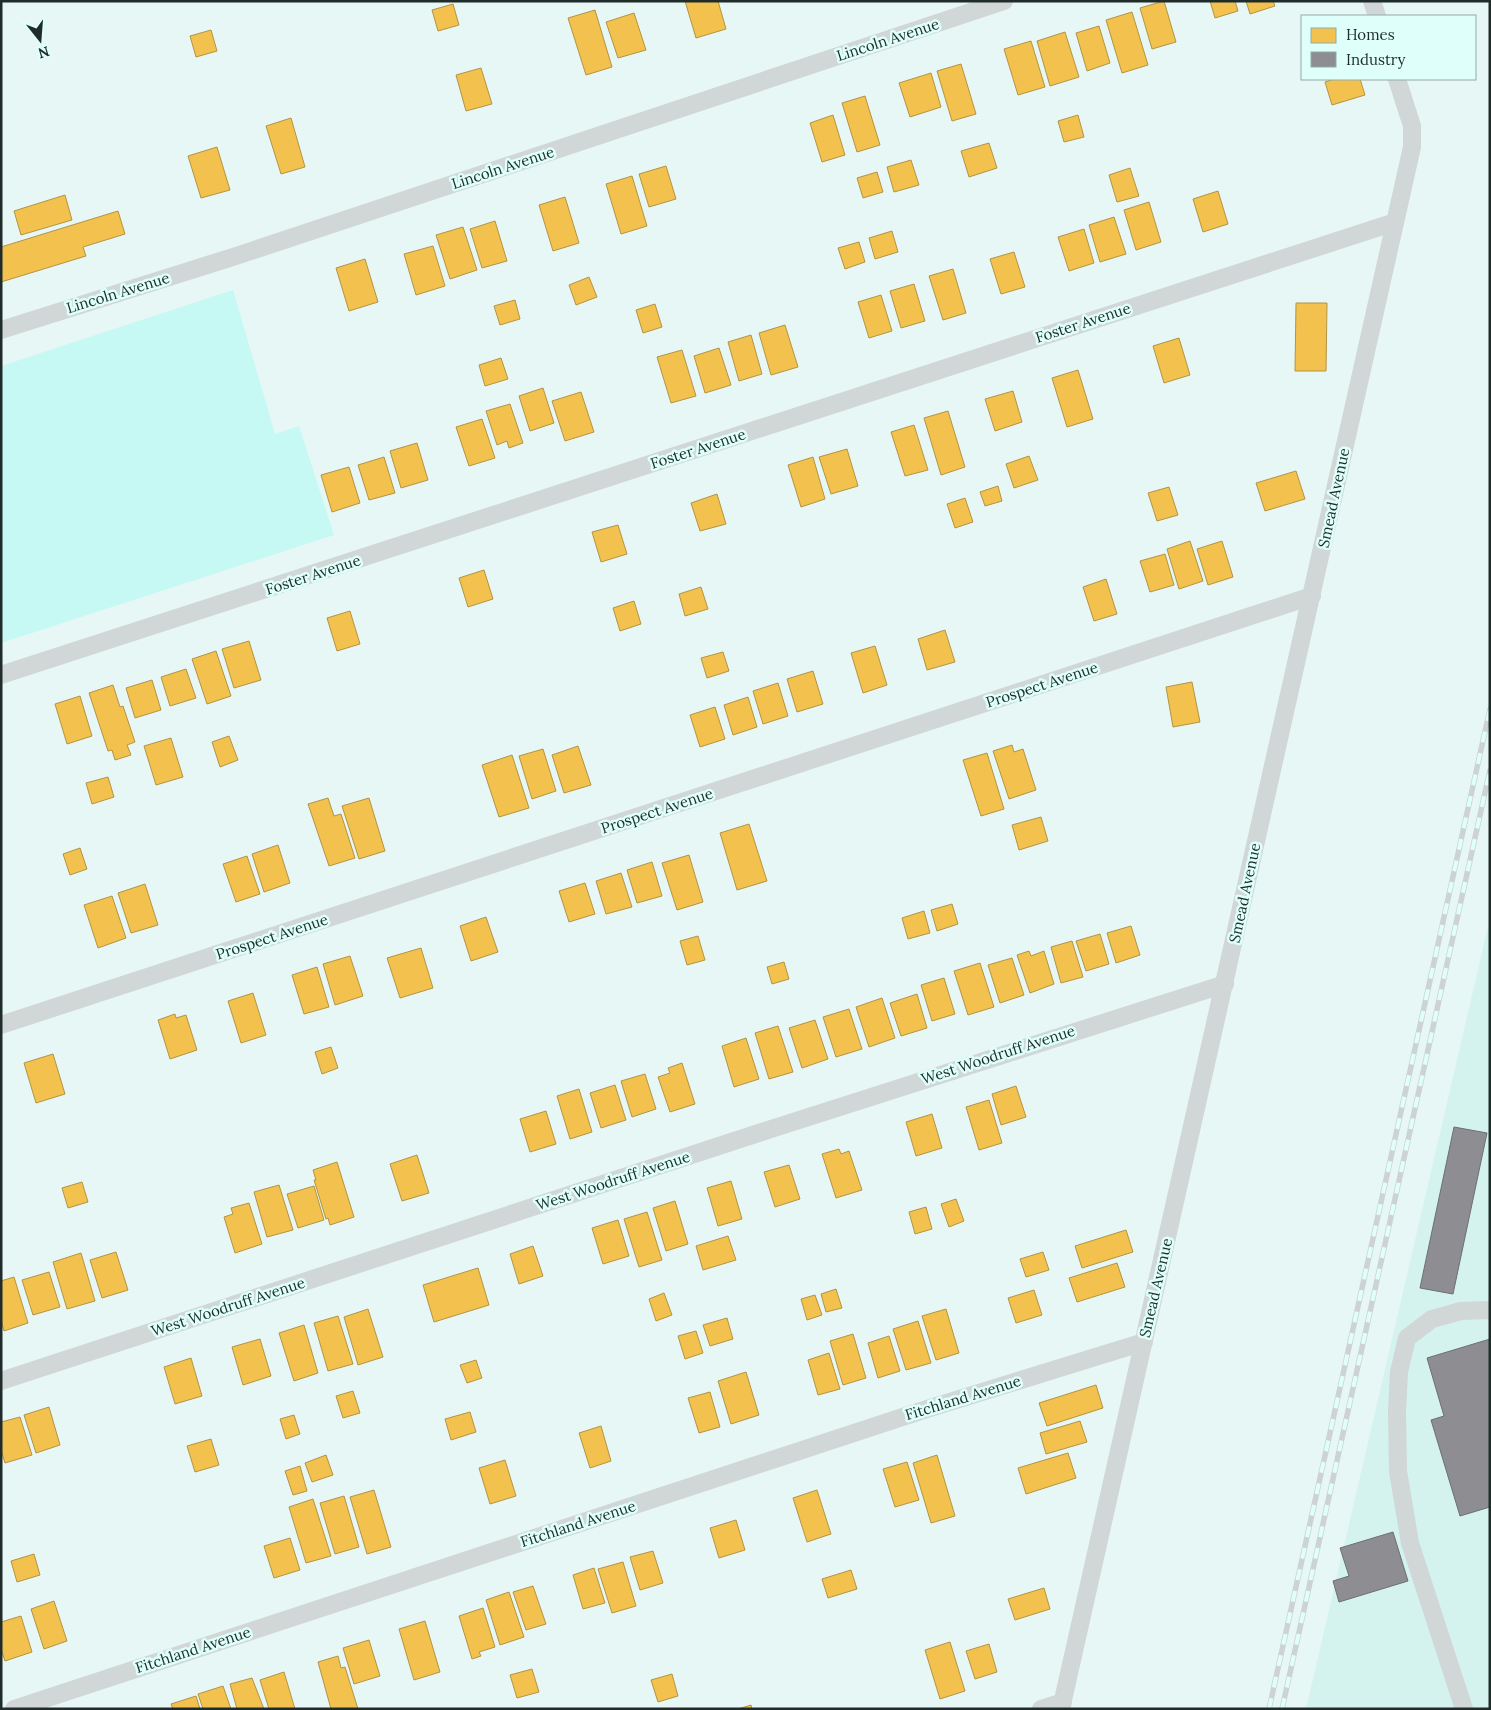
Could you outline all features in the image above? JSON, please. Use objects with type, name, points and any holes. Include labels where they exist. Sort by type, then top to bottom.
[{"type":"street","name":"Lincoln Avenue","points":[[1,330],[233,257],[1004,1]]},
{"type":"street","points":[[1372,1],[1377,15]]},
{"type":"street","name":"Smead Avenue","points":[[1062,1705],[1412,147],[1412,126],[1396,80]]},
{"type":"street","name":"Foster Avenue","points":[[1,675],[1395,222]]},
{"type":"street","name":"Prospect Avenue","points":[[1,1025],[1312,596]]},
{"type":"street","name":"West Woodruff Avenue","points":[[1,1381],[789,1123],[1225,984]]},
{"type":"street","points":[[1464,1709],[1409,1534],[1398,1470],[1398,1372],[1407,1338],[1432,1318],[1461,1311],[1490,1310]]},
{"type":"street","name":"Fitchland Avenue","points":[[14,1709],[930,1408],[1144,1342]]},
{"type":"street","points":[[1041,1709],[1062,1705]]},
{"type":"shaded area","points":[[233,290],[275,434],[299,426],[334,535],[1,643],[1,366]]},
{"type":"shaded area","points":[[1490,918],[1490,1709],[1306,1709]]},
{"type":"building: Homes","points":[[685,1],[718,1],[726,29],[696,38]]},
{"type":"building: Homes","points":[[1164,1],[1176,42],[1152,49],[1140,8]]},
{"type":"building: Homes","points":[[1210,1],[1235,1],[1238,11],[1215,18]]},
{"type":"building: Homes","points":[[1246,1],[1273,1],[1275,6],[1250,14]]},
{"type":"building: Homes","points":[[453,4],[459,25],[438,31],[432,10]]},
{"type":"building: Homes","points":[[595,10],[612,67],[586,75],[568,18]]},
{"type":"building: Homes","points":[[1132,12],[1148,65],[1122,73],[1106,20]]},
{"type":"building: Homes","points":[[634,13],[646,50],[618,58],[606,22]]},
{"type":"building: Homes","points":[[1099,26],[1110,63],[1087,71],[1076,33]]},
{"type":"building: Homes","points":[[211,30],[217,51],[196,57],[190,36]]},
{"type":"building: Homes","points":[[1065,32],[1079,77],[1050,86],[1037,41]]},
{"type":"building: Homes","points":[[1031,41],[1045,87],[1018,95],[1004,49]]},
{"type":"building: Homes","points":[[961,64],[976,114],[952,121],[937,71]]},
{"type":"building: Homes","points":[[481,68],[492,104],[466,111],[456,75]]},
{"type":"building: Homes","points":[[931,73],[941,107],[910,117],[899,83]]},
{"type":"building: Homes","points":[[1331,80],[1360,80],[1365,95],[1332,105],[1325,82]]},
{"type":"building: Homes","points":[[865,96],[880,145],[857,152],[842,103]]},
{"type":"building: Homes","points":[[833,115],[845,155],[822,162],[810,123]]},
{"type":"building: Homes","points":[[1078,115],[1084,137],[1064,142],[1058,121]]},
{"type":"building: Homes","points":[[291,118],[305,167],[281,174],[266,126]]},
{"type":"building: Homes","points":[[989,143],[997,168],[969,177],[961,151]]},
{"type":"building: Homes","points":[[217,147],[230,190],[201,198],[188,156]]},
{"type":"building: Homes","points":[[911,160],[919,185],[894,192],[887,167]]},
{"type":"building: Homes","points":[[666,166],[676,199],[649,207],[639,174]]},
{"type":"building: Homes","points":[[1130,168],[1139,196],[1117,202],[1109,175]]},
{"type":"building: Homes","points":[[877,172],[883,192],[863,198],[857,178]]},
{"type":"building: Homes","points":[[632,176],[647,226],[621,234],[606,184]]},
{"type":"building: Homes","points":[[1218,191],[1228,224],[1203,232],[1193,199]]},
{"type":"building: Homes","points":[[65,195],[72,220],[21,235],[14,211]]},
{"type":"building: Homes","points":[[565,197],[579,243],[553,251],[539,205]]},
{"type":"building: Homes","points":[[1149,202],[1161,242],[1136,250],[1124,210]]},
{"type":"building: Homes","points":[[118,211],[125,234],[83,247],[86,256],[1,282],[1,247]]},
{"type":"building: Homes","points":[[1114,217],[1126,254],[1100,262],[1089,225]]},
{"type":"building: Homes","points":[[495,221],[507,261],[482,268],[470,229]]},
{"type":"building: Homes","points":[[463,227],[477,270],[450,279],[436,235]]},
{"type":"building: Homes","points":[[1084,229],[1094,263],[1069,271],[1058,237]]},
{"type":"building: Homes","points":[[892,231],[898,252],[875,259],[869,238]]},
{"type":"building: Homes","points":[[859,242],[865,262],[845,269],[838,248]]},
{"type":"building: Homes","points":[[433,246],[445,286],[416,295],[404,254]]},
{"type":"building: Homes","points":[[1014,252],[1025,287],[1001,294],[990,259]]},
{"type":"building: Homes","points":[[365,259],[378,302],[349,311],[336,268]]},
{"type":"building: Homes","points":[[953,269],[966,313],[943,320],[929,276]]},
{"type":"building: Homes","points":[[589,277],[597,297],[576,305],[569,285]]},
{"type":"building: Homes","points":[[914,284],[925,321],[901,328],[890,291]]},
{"type":"building: Homes","points":[[881,295],[892,331],[869,338],[858,302]]},
{"type":"building: Homes","points":[[515,300],[520,319],[500,325],[494,306]]},
{"type":"building: Homes","points":[[1296,303],[1327,303],[1326,371],[1295,371]]},
{"type":"building: Homes","points":[[655,304],[662,327],[643,333],[636,310]]},
{"type":"building: Homes","points":[[785,325],[798,367],[771,375],[759,333]]},
{"type":"building: Homes","points":[[751,335],[762,374],[739,381],[728,342]]},
{"type":"building: Homes","points":[[1179,338],[1190,375],[1164,383],[1153,346]]},
{"type":"building: Homes","points":[[719,348],[731,385],[705,393],[694,356]]},
{"type":"building: Homes","points":[[682,350],[696,396],[671,403],[657,357]]},
{"type":"building: Homes","points":[[501,358],[508,379],[485,386],[479,365]]},
{"type":"building: Homes","points":[[1078,370],[1093,419],[1067,427],[1052,378]]},
{"type":"building: Homes","points":[[543,388],[554,423],[530,431],[519,396]]},
{"type":"building: Homes","points":[[1013,391],[1022,422],[995,431],[985,399]]},
{"type":"building: Homes","points":[[581,392],[594,432],[565,441],[552,401]]},
{"type":"building: Homes","points":[[510,404],[523,443],[509,448],[507,441],[497,445],[486,411]]},
{"type":"building: Homes","points":[[948,411],[965,467],[941,475],[924,418]]},
{"type":"building: Homes","points":[[482,419],[495,458],[469,466],[456,427]]},
{"type":"building: Homes","points":[[914,425],[928,470],[905,476],[891,432]]},
{"type":"building: Homes","points":[[417,443],[428,480],[401,488],[390,451]]},
{"type":"building: Homes","points":[[847,449],[858,486],[831,494],[819,457]]},
{"type":"building: Homes","points":[[1029,456],[1038,480],[1014,488],[1006,464]]},
{"type":"building: Homes","points":[[384,457],[395,493],[369,500],[358,465]]},
{"type":"building: Homes","points":[[813,457],[825,499],[801,507],[788,465]]},
{"type":"building: Homes","points":[[349,467],[360,503],[332,512],[321,475]]},
{"type":"building: Homes","points":[[1296,471],[1305,499],[1265,511],[1256,483]]},
{"type":"building: Homes","points":[[998,486],[1002,501],[985,506],[980,492]]},
{"type":"building: Homes","points":[[1169,487],[1178,515],[1157,521],[1148,493]]},
{"type":"building: Homes","points":[[717,494],[726,524],[700,531],[691,503]]},
{"type":"building: Homes","points":[[965,498],[973,522],[955,528],[947,504]]},
{"type":"building: Homes","points":[[618,525],[627,554],[601,562],[592,532]]},
{"type":"building: Homes","points":[[1190,541],[1203,581],[1179,589],[1167,549]]},
{"type":"building: Homes","points":[[1222,541],[1233,577],[1208,585],[1197,549]]},
{"type":"building: Homes","points":[[1165,554],[1174,585],[1150,592],[1140,561]]},
{"type":"building: Homes","points":[[484,570],[493,599],[468,607],[459,578]]},
{"type":"building: Homes","points":[[1106,579],[1117,614],[1094,621],[1083,587]]},
{"type":"building: Homes","points":[[701,587],[708,609],[685,616],[679,594]]},
{"type":"building: Homes","points":[[634,601],[641,624],[620,631],[613,608]]},
{"type":"building: Homes","points":[[350,611],[360,644],[337,651],[327,618]]},
{"type":"building: Homes","points":[[945,630],[955,662],[927,670],[918,639]]},
{"type":"building: Homes","points":[[249,641],[261,680],[234,688],[222,649]]},
{"type":"building: Homes","points":[[875,646],[887,685],[863,693],[851,653]]},
{"type":"building: Homes","points":[[216,651],[231,696],[207,704],[192,659]]},
{"type":"building: Homes","points":[[723,652],[729,671],[707,678],[701,658]]},
{"type":"building: Homes","points":[[186,669],[196,698],[170,706],[161,677]]},
{"type":"building: Homes","points":[[813,671],[823,704],[797,712],[787,679]]},
{"type":"building: Homes","points":[[152,680],[161,710],[135,718],[126,688]]},
{"type":"building: Homes","points":[[1192,682],[1200,722],[1173,727],[1166,687]]},
{"type":"building: Homes","points":[[778,683],[788,716],[763,724],[753,691]]},
{"type":"building: Homes","points":[[113,685],[120,707],[123,706],[135,742],[127,745],[131,755],[115,760],[112,750],[108,751],[89,693]]},
{"type":"building: Homes","points":[[80,696],[92,736],[67,744],[55,704]]},
{"type":"building: Homes","points":[[748,697],[757,727],[733,735],[724,705]]},
{"type":"building: Homes","points":[[715,707],[725,739],[700,747],[690,715]]},
{"type":"building: Homes","points":[[229,736],[238,760],[220,767],[212,742]]},
{"type":"building: Homes","points":[[171,738],[183,777],[156,785],[144,746]]},
{"type":"building: Homes","points":[[1012,745],[1014,752],[1023,749],[1036,790],[1009,799],[993,751]]},
{"type":"building: Homes","points":[[578,746],[591,785],[564,793],[552,755]]},
{"type":"building: Homes","points":[[543,749],[556,791],[532,799],[519,756]]},
{"type":"building: Homes","points":[[987,753],[1004,809],[981,816],[963,760]]},
{"type":"building: Homes","points":[[512,755],[529,808],[499,817],[482,765]]},
{"type":"building: Homes","points":[[108,777],[114,797],[92,804],[86,783]]},
{"type":"building: Homes","points":[[328,798],[334,816],[341,814],[355,858],[329,866],[308,804]]},
{"type":"building: Homes","points":[[369,798],[385,851],[359,859],[342,806]]},
{"type":"building: Homes","points":[[1041,817],[1048,841],[1019,850],[1012,825]]},
{"type":"building: Homes","points":[[749,824],[767,881],[737,890],[720,833]]},
{"type":"building: Homes","points":[[278,845],[290,883],[264,892],[252,854]]},
{"type":"building: Homes","points":[[80,848],[87,869],[70,875],[63,854]]},
{"type":"building: Homes","points":[[689,855],[703,902],[677,910],[662,863]]},
{"type":"building: Homes","points":[[247,856],[260,894],[236,902],[223,864]]},
{"type":"building: Homes","points":[[652,862],[662,896],[637,903],[627,870]]},
{"type":"building: Homes","points":[[621,873],[632,907],[606,914],[596,881]]},
{"type":"building: Homes","points":[[585,883],[595,914],[569,922],[559,891]]},
{"type":"building: Homes","points":[[145,884],[158,925],[131,933],[118,893]]},
{"type":"building: Homes","points":[[112,896],[126,938],[98,948],[84,905]]},
{"type":"building: Homes","points":[[952,904],[958,924],[937,931],[931,910]]},
{"type":"building: Homes","points":[[924,911],[930,933],[908,939],[902,918]]},
{"type":"building: Homes","points":[[486,917],[498,952],[471,961],[460,926]]},
{"type":"building: Homes","points":[[1131,926],[1140,955],[1116,963],[1107,933]]},
{"type":"building: Homes","points":[[1100,934],[1109,964],[1086,971],[1076,941]]},
{"type":"building: Homes","points":[[698,936],[705,960],[687,965],[680,941]]},
{"type":"building: Homes","points":[[1072,941],[1083,977],[1061,983],[1051,947]]},
{"type":"building: Homes","points":[[421,948],[433,988],[400,998],[387,958]]},
{"type":"building: Homes","points":[[1029,951],[1031,956],[1044,951],[1054,984],[1030,993],[1017,955]]},
{"type":"building: Homes","points":[[350,956],[363,996],[335,1005],[323,964]]},
{"type":"building: Homes","points":[[1012,958],[1024,995],[1000,1003],[988,965]]},
{"type":"building: Homes","points":[[784,962],[789,979],[772,984],[767,967]]},
{"type":"building: Homes","points":[[980,963],[994,1007],[968,1015],[954,971]]},
{"type":"building: Homes","points":[[317,967],[329,1007],[304,1014],[292,975]]},
{"type":"building: Homes","points":[[944,978],[955,1014],[932,1021],[921,985]]},
{"type":"building: Homes","points":[[253,993],[266,1035],[241,1043],[228,1001]]},
{"type":"building: Homes","points":[[917,994],[927,1028],[901,1036],[890,1003]]},
{"type":"building: Homes","points":[[882,998],[895,1038],[869,1047],[856,1007]]},
{"type":"building: Homes","points":[[849,1009],[862,1049],[836,1057],[823,1017]]},
{"type":"building: Homes","points":[[175,1014],[176,1018],[186,1015],[197,1050],[170,1059],[158,1020]]},
{"type":"building: Homes","points":[[815,1020],[828,1059],[802,1068],[789,1028]]},
{"type":"building: Homes","points":[[778,1026],[793,1072],[769,1079],[755,1033]]},
{"type":"building: Homes","points":[[746,1038],[759,1079],[734,1087],[722,1046]]},
{"type":"building: Homes","points":[[331,1047],[338,1068],[322,1074],[315,1052]]},
{"type":"building: Homes","points":[[53,1054],[65,1094],[36,1103],[24,1063]]},
{"type":"building: Homes","points":[[682,1063],[695,1104],[670,1112],[658,1077],[670,1073],[668,1068]]},
{"type":"building: Homes","points":[[645,1074],[656,1109],[632,1117],[621,1081]]},
{"type":"building: Homes","points":[[615,1085],[626,1120],[601,1128],[590,1093]]},
{"type":"building: Homes","points":[[1016,1086],[1026,1117],[1001,1125],[992,1094]]},
{"type":"building: Homes","points":[[579,1089],[592,1132],[570,1139],[557,1096]]},
{"type":"building: Homes","points":[[989,1100],[1002,1143],[979,1150],[966,1107]]},
{"type":"building: Homes","points":[[546,1111],[556,1144],[530,1152],[520,1119]]},
{"type":"building: Homes","points":[[932,1114],[942,1148],[916,1156],[906,1122]]},
{"type":"building: Homes","points":[[839,1149],[841,1154],[849,1151],[862,1190],[836,1198],[822,1154]]},
{"type":"building: Homes","points":[[417,1155],[429,1193],[402,1201],[390,1164]]},
{"type":"building: Homes","points":[[337,1162],[354,1217],[330,1225],[328,1218],[326,1219],[314,1180],[316,1180],[313,1170]]},
{"type":"building: Homes","points":[[789,1165],[800,1199],[775,1207],[764,1172]]},
{"type":"building: Homes","points":[[731,1181],[742,1219],[718,1226],[707,1188]]},
{"type":"building: Homes","points":[[82,1182],[88,1202],[68,1208],[62,1188]]},
{"type":"building: Homes","points":[[279,1185],[293,1230],[267,1237],[254,1192]]},
{"type":"building: Homes","points":[[314,1186],[324,1220],[298,1228],[287,1194]]},
{"type":"building: Homes","points":[[956,1199],[964,1221],[949,1227],[941,1204]]},
{"type":"building: Homes","points":[[675,1201],[688,1244],[666,1251],[653,1208]]},
{"type":"building: Homes","points":[[249,1203],[262,1244],[235,1253],[224,1217],[233,1214],[231,1208]]},
{"type":"building: Homes","points":[[926,1207],[932,1229],[915,1234],[909,1212]]},
{"type":"building: Homes","points":[[647,1212],[662,1260],[639,1267],[624,1219]]},
{"type":"building: Homes","points":[[618,1220],[629,1256],[603,1264],[592,1228]]},
{"type":"building: Homes","points":[[1126,1230],[1133,1252],[1082,1268],[1075,1246]]},
{"type":"building: Homes","points":[[728,1236],[736,1260],[703,1270],[696,1246]]},
{"type":"building: Homes","points":[[533,1246],[543,1276],[519,1284],[510,1254]]},
{"type":"building: Homes","points":[[116,1252],[128,1290],[102,1298],[90,1260]]},
{"type":"building: Homes","points":[[1043,1252],[1049,1270],[1026,1277],[1020,1259]]},
{"type":"building: Homes","points":[[81,1253],[95,1301],[67,1309],[53,1262]]},
{"type":"building: Homes","points":[[1117,1263],[1125,1287],[1077,1302],[1069,1278]]},
{"type":"building: Homes","points":[[478,1268],[489,1305],[434,1322],[423,1285]]},
{"type":"building: Homes","points":[[49,1272],[60,1307],[33,1315],[22,1280]]},
{"type":"building: Homes","points":[[14,1277],[28,1323],[4,1331],[1,1320],[1,1281]]},
{"type":"building: Homes","points":[[836,1289],[842,1308],[826,1312],[821,1294]]},
{"type":"building: Homes","points":[[1034,1290],[1042,1315],[1016,1323],[1008,1298]]},
{"type":"building: Homes","points":[[664,1293],[672,1315],[656,1321],[649,1299]]},
{"type":"building: Homes","points":[[815,1295],[822,1315],[807,1320],[801,1299]]},
{"type":"building: Homes","points":[[368,1309],[383,1357],[358,1365],[344,1317]]},
{"type":"building: Homes","points":[[946,1309],[959,1353],[936,1360],[922,1316]]},
{"type":"building: Homes","points":[[338,1316],[353,1364],[328,1371],[314,1323]]},
{"type":"building: Homes","points":[[727,1318],[733,1339],[710,1346],[703,1325]]},
{"type":"building: Homes","points":[[918,1321],[931,1363],[906,1370],[893,1329]]},
{"type":"building: Homes","points":[[304,1325],[318,1373],[294,1381],[279,1333]]},
{"type":"building: Homes","points":[[696,1331],[703,1353],[685,1359],[678,1336]]},
{"type":"building: Homes","points":[[853,1334],[866,1378],[843,1385],[830,1341]]},
{"type":"building: Homes","points":[[889,1336],[900,1371],[878,1378],[868,1343]]},
{"type":"building: Homes","points":[[260,1339],[271,1376],[243,1385],[232,1347]]},
{"type":"building: Homes","points":[[829,1353],[840,1389],[818,1395],[808,1360]]},
{"type":"building: Homes","points":[[191,1358],[202,1396],[175,1404],[164,1367]]},
{"type":"building: Homes","points":[[476,1360],[482,1378],[467,1383],[460,1365]]},
{"type":"building: Homes","points":[[746,1372],[759,1415],[731,1424],[718,1381]]},
{"type":"building: Homes","points":[[1096,1385],[1103,1408],[1047,1426],[1039,1403]]},
{"type":"building: Homes","points":[[353,1391],[360,1413],[343,1418],[336,1396]]},
{"type":"building: Homes","points":[[710,1392],[720,1427],[699,1433],[688,1398]]},
{"type":"building: Homes","points":[[49,1407],[60,1445],[36,1453],[24,1415]]},
{"type":"building: Homes","points":[[470,1412],[476,1432],[451,1440],[445,1419]]},
{"type":"building: Homes","points":[[294,1415],[300,1434],[286,1439],[280,1419]]},
{"type":"building: Homes","points":[[20,1417],[32,1455],[5,1463],[1,1450],[1,1422]]},
{"type":"building: Homes","points":[[1080,1421],[1087,1442],[1046,1454],[1040,1433]]},
{"type":"building: Homes","points":[[601,1426],[611,1461],[590,1468],[579,1433]]},
{"type":"building: Homes","points":[[211,1439],[219,1465],[195,1472],[187,1446]]},
{"type":"building: Homes","points":[[1068,1453],[1076,1478],[1026,1494],[1018,1468]]},
{"type":"building: Homes","points":[[326,1455],[333,1475],[312,1482],[305,1463]]},
{"type":"building: Homes","points":[[937,1455],[955,1516],[931,1523],[913,1463]]},
{"type":"building: Homes","points":[[505,1460],[516,1496],[490,1504],[479,1468]]},
{"type":"building: Homes","points":[[907,1462],[919,1500],[895,1507],[883,1469]]},
{"type":"building: Homes","points":[[300,1466],[307,1491],[293,1495],[285,1471]]},
{"type":"building: Homes","points":[[374,1490],[391,1547],[367,1554],[350,1497]]},
{"type":"building: Homes","points":[[817,1490],[831,1534],[807,1542],[793,1498]]},
{"type":"building: Homes","points":[[344,1496],[359,1547],[335,1554],[320,1503]]},
{"type":"building: Homes","points":[[313,1499],[331,1556],[306,1563],[289,1507]]},
{"type":"building: Homes","points":[[736,1520],[745,1550],[719,1558],[710,1528]]},
{"type":"building: Homes","points":[[290,1538],[300,1570],[274,1578],[264,1546]]},
{"type":"building: Homes","points":[[653,1551],[663,1583],[640,1590],[630,1557]]},
{"type":"building: Homes","points":[[34,1554],[40,1575],[17,1582],[11,1561]]},
{"type":"building: Homes","points":[[623,1562],[636,1606],[612,1613],[598,1569]]},
{"type":"building: Homes","points":[[594,1568],[605,1603],[583,1609],[573,1575]]},
{"type":"building: Homes","points":[[851,1570],[857,1589],[828,1598],[822,1579]]},
{"type":"building: Homes","points":[[533,1586],[546,1624],[526,1630],[513,1592]]},
{"type":"building: Homes","points":[[1044,1588],[1050,1609],[1015,1620],[1008,1599]]},
{"type":"building: Homes","points":[[509,1592],[524,1637],[500,1645],[486,1600]]},
{"type":"building: Homes","points":[[54,1601],[67,1641],[44,1649],[31,1609]]},
{"type":"building: Homes","points":[[483,1608],[495,1647],[479,1652],[481,1656],[472,1659],[459,1616]]},
{"type":"building: Homes","points":[[21,1616],[32,1652],[5,1661],[1,1649],[1,1622]]},
{"type":"building: Homes","points":[[425,1621],[440,1672],[414,1680],[399,1629]]},
{"type":"building: Homes","points":[[369,1640],[380,1676],[354,1684],[343,1648]]},
{"type":"building: Homes","points":[[950,1642],[965,1691],[940,1699],[925,1650]]},
{"type":"building: Homes","points":[[989,1644],[997,1672],[975,1679],[966,1651]]},
{"type":"building: Homes","points":[[338,1656],[341,1668],[345,1667],[358,1709],[331,1709],[318,1662]]},
{"type":"building: Homes","points":[[532,1669],[539,1692],[517,1698],[510,1675]]},
{"type":"building: Homes","points":[[284,1672],[295,1709],[269,1709],[260,1680]]},
{"type":"building: Homes","points":[[672,1674],[678,1696],[658,1702],[651,1680]]},
{"type":"building: Homes","points":[[252,1678],[264,1709],[237,1709],[230,1684]]},
{"type":"building: Homes","points":[[223,1686],[231,1709],[203,1709],[198,1694]]},
{"type":"building: Homes","points":[[196,1696],[200,1709],[173,1709],[171,1704]]},
{"type":"building: Homes","points":[[751,1705],[752,1709],[738,1709]]},
{"type":"building: Industry","points":[[1454,1127],[1487,1133],[1453,1294],[1420,1288]]},
{"type":"building: Industry","points":[[1490,1339],[1490,1507],[1460,1516],[1431,1420],[1444,1416],[1427,1358]]},
{"type":"building: Industry","points":[[1393,1532],[1408,1581],[1339,1602],[1333,1581],[1349,1576],[1340,1548]]},
{"type":"railway","points":[[1269,1709],[1490,709]]},
{"type":"railway","points":[[1282,1709],[1490,770]]}]
